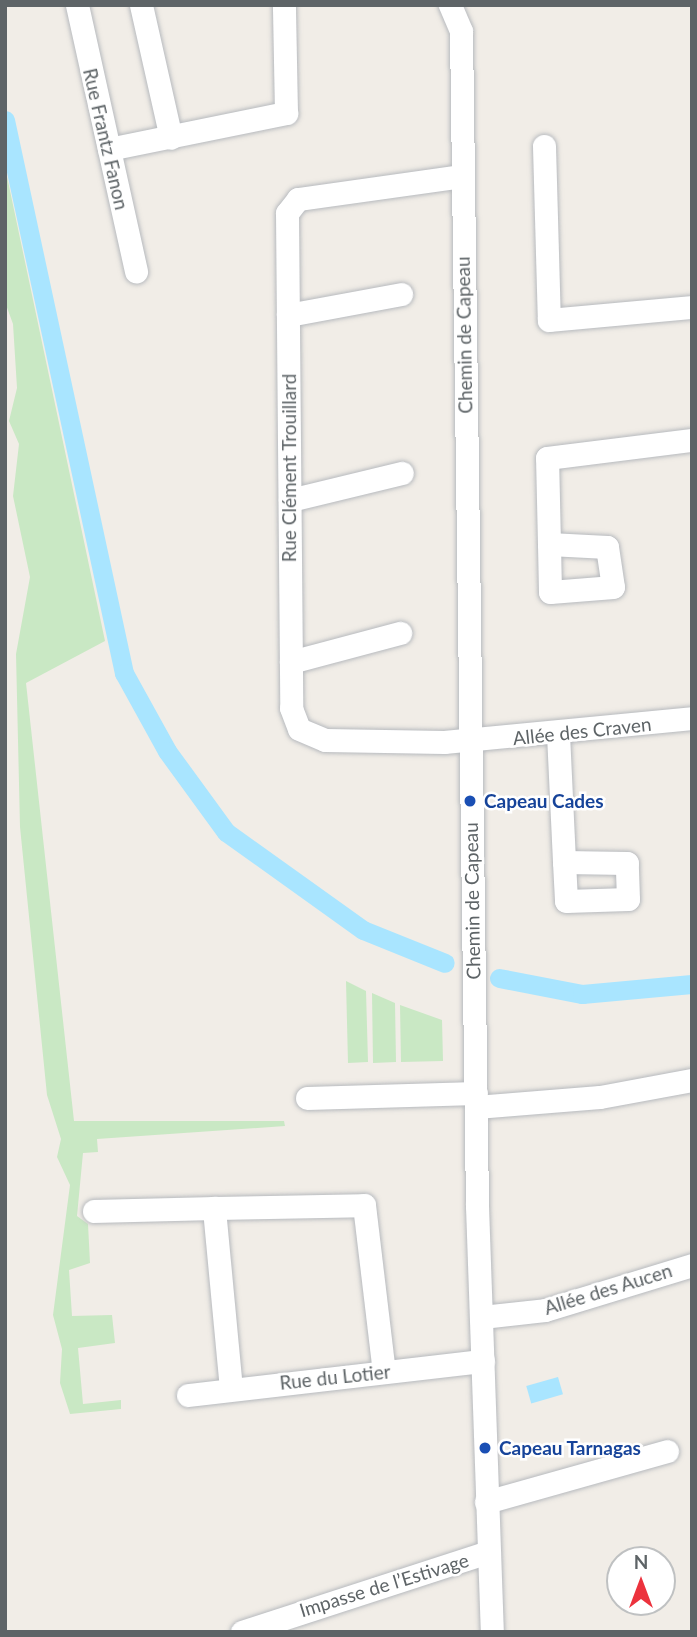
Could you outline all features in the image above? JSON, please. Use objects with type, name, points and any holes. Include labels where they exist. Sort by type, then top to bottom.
[{"type":"street","name":"Rue Frantz Fanon","points":[[77,5],[136,272]]},
{"type":"street","points":[[141,5],[171,138]]},
{"type":"street","points":[[108,149],[286,113],[284,5]]},
{"type":"street","name":"Chemin de Capeau","points":[[450,5],[461,32],[476,1100],[492,1632]]},
{"type":"street","points":[[544,146],[550,320],[692,307]]},
{"type":"street","name":"Rue Clément Trouillard","points":[[462,176],[298,199],[287,213],[291,708],[299,729],[325,740],[471,739]]},
{"type":"street","points":[[288,315],[401,294]]},
{"type":"street","points":[[548,544],[547,458],[692,440]]},
{"type":"street","points":[[290,500],[402,473]]},
{"type":"street","points":[[291,662],[400,634]]},
{"type":"street","name":"Allée des Craven","points":[[471,739],[558,734],[692,718]]},
{"type":"street","points":[[558,734],[564,862]]},
{"type":"street","points":[[307,1098],[476,1100],[600,1097],[692,1080]]},
{"type":"street","points":[[94,1211],[364,1205],[384,1372]]},
{"type":"street","points":[[214,1208],[231,1389]]},
{"type":"street","name":"Allée des Aucen","points":[[482,1317],[545,1310],[692,1265]]},
{"type":"street","name":"Rue du Lotier","points":[[188,1395],[483,1361]]},
{"type":"street","points":[[486,1502],[667,1451]]},
{"type":"street","name":"Impasse de l’Estivage","points":[[242,1632],[488,1552]]},
{"type":"green space","points":[[5,167],[105,641],[26,683],[74,1121],[284,1121],[285,1126],[97,1139],[98,1152],[83,1153],[77,1216],[88,1224],[90,1263],[69,1270],[72,1316],[112,1315],[115,1343],[78,1348],[83,1404],[121,1400],[121,1409],[70,1414],[60,1383],[62,1349],[53,1315],[70,1185],[57,1157],[61,1139],[47,1095],[20,827],[16,654],[30,577],[13,496],[19,444],[9,421],[17,388],[13,324],[5,302]]},
{"type":"green space","points":[[346,981],[366,991],[368,1062],[348,1063]]},
{"type":"green space","points":[[372,993],[395,1003],[396,1062],[373,1063]]},
{"type":"green space","points":[[400,1005],[442,1020],[443,1061],[401,1062]]},
{"type":"water","points":[[558,1377],[563,1394],[531,1403],[526,1386]]},
{"type":"waterway","points":[[5,120],[124,673],[167,751],[226,832],[363,930],[445,963]]},
{"type":"waterway","points":[[499,978],[582,994],[692,984]]},
{"type":"place","name":"Capeau Cades","points":[[470,801]]},
{"type":"place","name":"Capeau Tarnagas","points":[[485,1448]]}]
